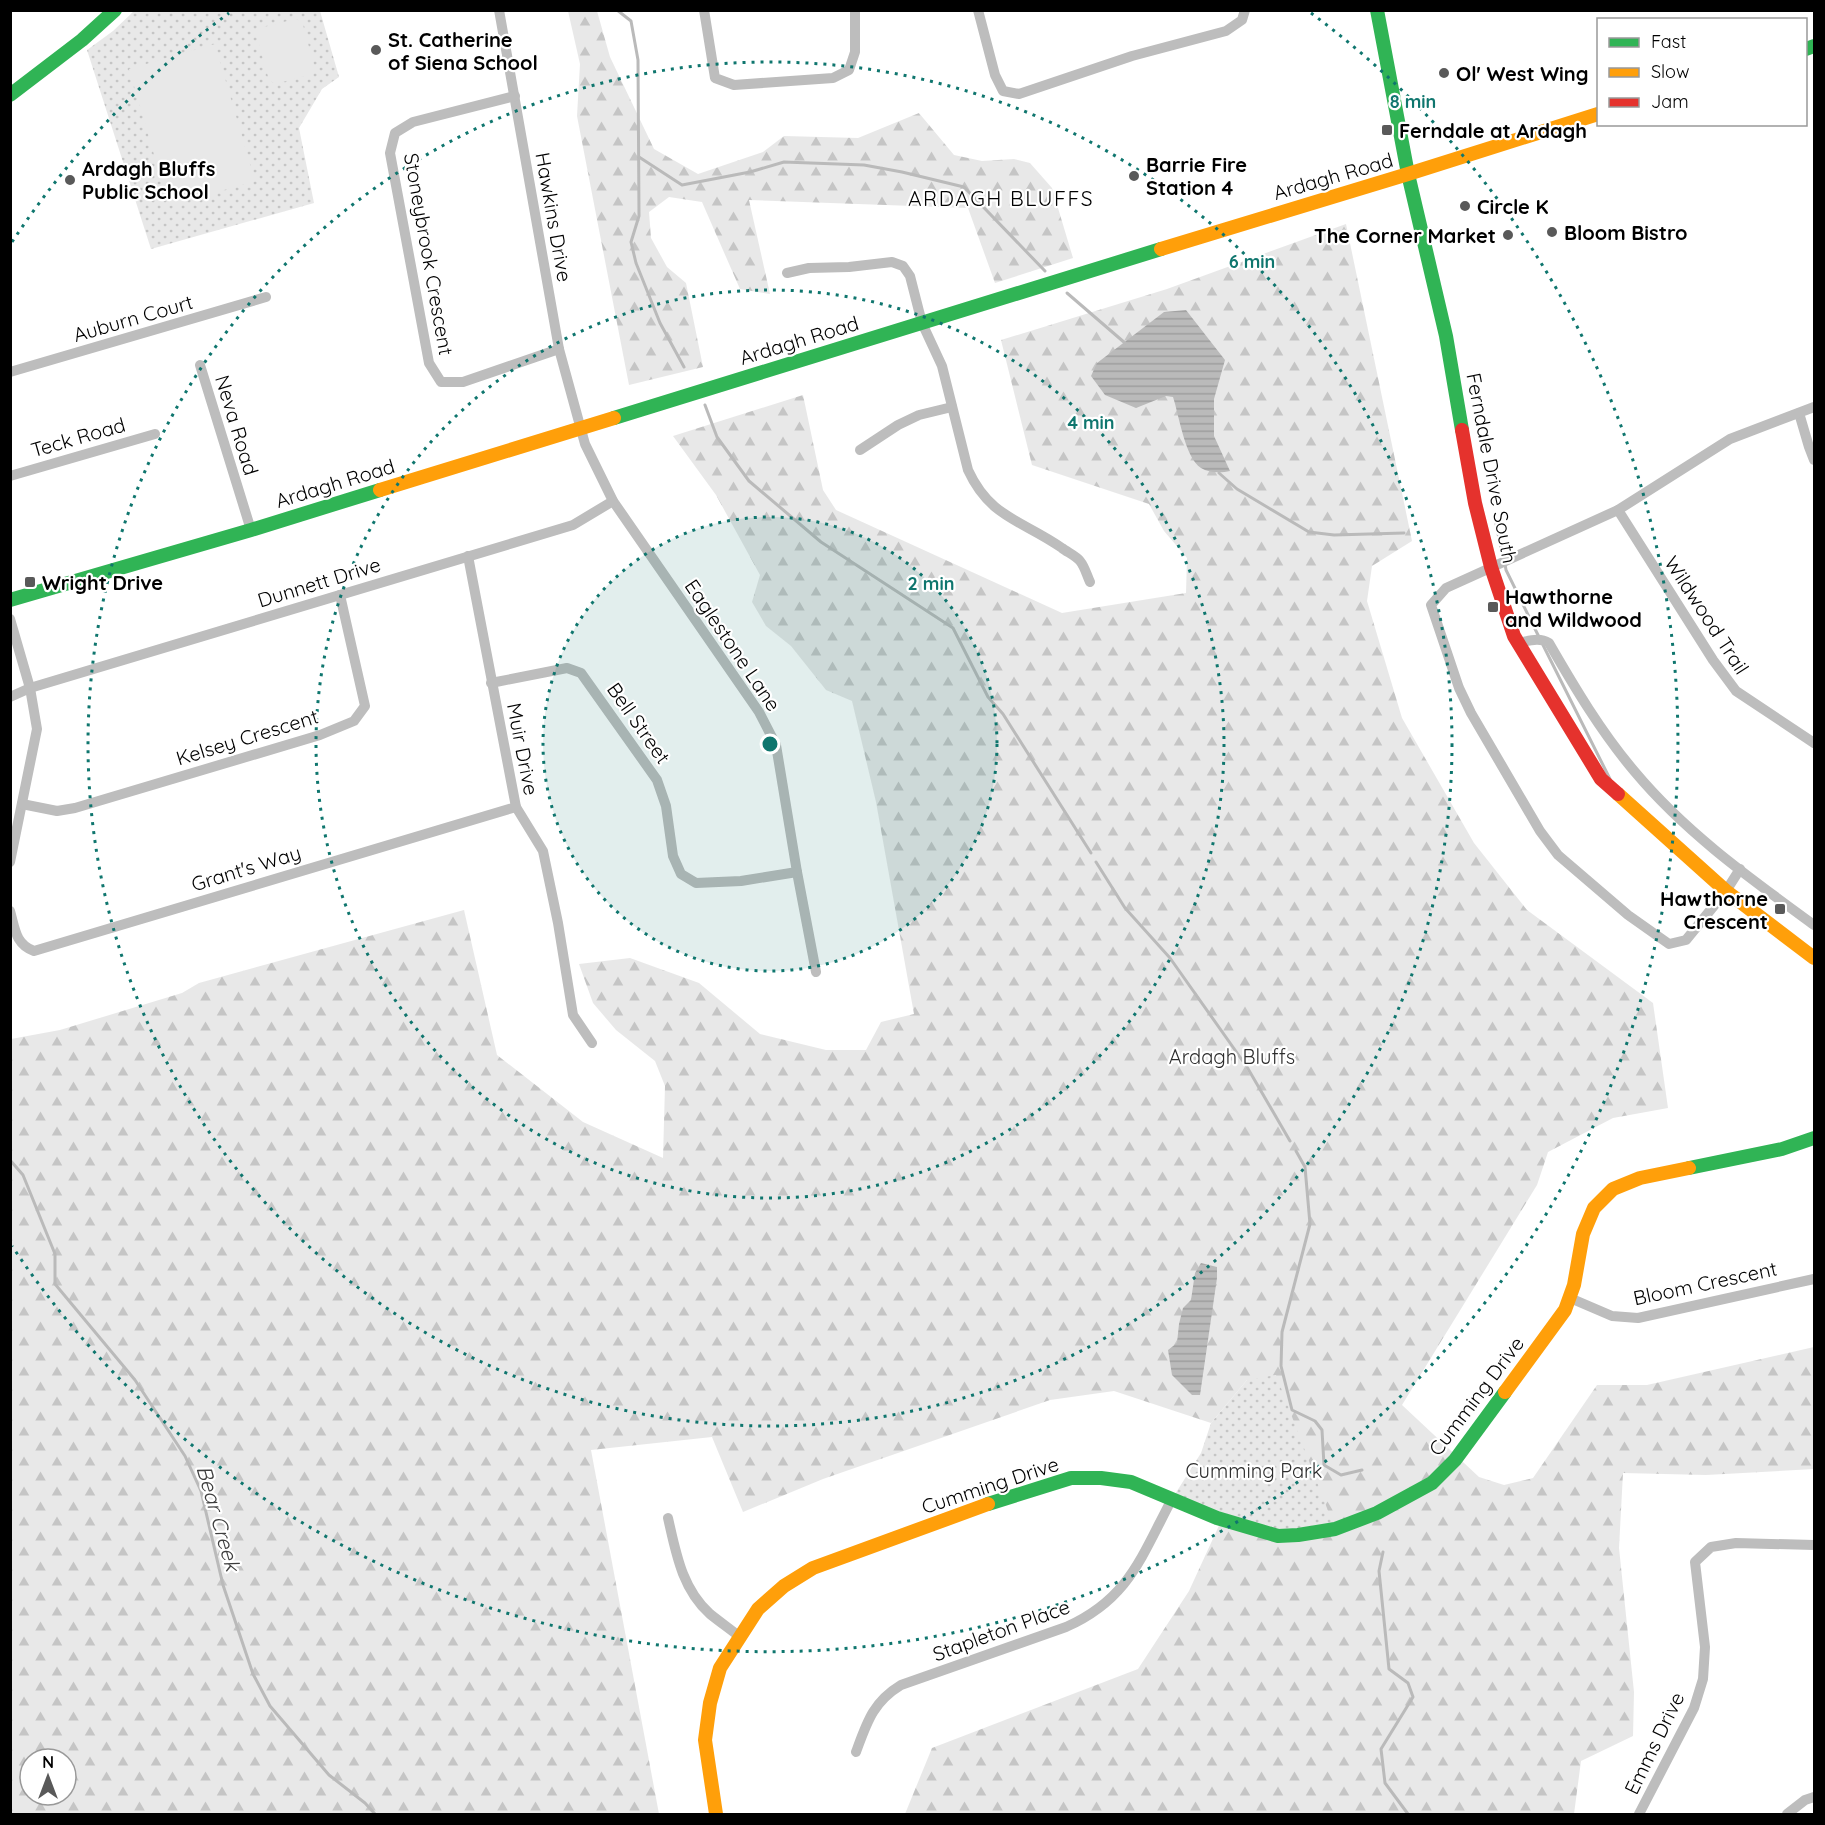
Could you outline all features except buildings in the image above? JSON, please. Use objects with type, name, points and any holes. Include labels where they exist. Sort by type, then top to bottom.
[{"type":"street","points":[[10,95],[82,40],[116,10]]},
{"type":"street","name":"Hawkins Drive","points":[[499,10],[559,349],[580,428]]},
{"type":"street","points":[[704,10],[715,78],[734,86],[833,78],[849,70],[855,52],[855,10]]},
{"type":"street","points":[[978,10],[995,75],[1003,91],[1019,94],[1132,56],[1226,31],[1242,20],[1245,10]]},
{"type":"street","name":"Ferndale Drive South","points":[[1377,10],[1408,174],[1446,336],[1475,503],[1491,567],[1514,636],[1601,779],[1726,891],[1815,958]]},
{"type":"street","name":"Stoneybrook Crescent","points":[[515,96],[413,122],[395,133],[390,153],[429,363],[441,382],[463,382],[559,349]]},
{"type":"street","name":"Ardagh Road","points":[[10,600],[251,530],[1597,115]]},
{"type":"street","points":[[787,273],[809,268],[849,267],[892,262],[898,263],[907,271],[922,323],[942,366],[968,470],[974,484],[982,496],[1001,513],[1048,538],[1080,561],[1090,582]]},
{"type":"street","name":"Auburn Court","points":[[10,372],[266,297]]},
{"type":"street","name":"Neva Road","points":[[200,365],[251,530]]},
{"type":"street","points":[[860,450],[898,425],[919,415],[952,407]]},
{"type":"street","points":[[1740,869],[1726,891],[1686,940],[1669,944],[1628,915],[1558,855],[1540,831],[1471,713],[1459,688],[1431,605],[1446,588],[1618,510],[1730,439],[1815,407]]},
{"type":"street","points":[[1799,413],[1815,460]]},
{"type":"street","name":"Eaglestone Lane","points":[[580,428],[585,444],[614,501],[759,712],[776,745],[816,972]]},
{"type":"street","name":"Teck Road","points":[[10,476],[155,434]]},
{"type":"street","name":"Dunnett Drive","points":[[10,697],[30,688],[573,525],[614,501]]},
{"type":"street","name":"Wildwood Trail","points":[[1618,510],[1713,660],[1736,691],[1815,743]]},
{"type":"street","name":"Muir Drive","points":[[468,556],[516,807],[543,851],[573,1015],[592,1042]]},
{"type":"street","name":"Kelsey Crescent","points":[[22,804],[57,811],[75,808],[320,735],[354,722],[364,706],[340,595]]},
{"type":"street","points":[[10,619],[30,688],[38,729],[10,862]]},
{"type":"street","points":[[1518,643],[1537,639],[1549,643],[1588,710],[1636,774],[1708,845],[1815,925]]},
{"type":"street","name":"Bell Street","points":[[491,682],[567,668],[581,673],[657,780],[666,806],[673,856],[681,874],[696,883],[741,881],[797,872]]},
{"type":"street","name":"Grant's Way","points":[[10,911],[19,939],[26,948],[34,951],[516,807]]},
{"type":"street","name":"Cumming Drive","points":[[716,1815],[705,1740],[710,1703],[720,1668],[758,1608],[784,1586],[813,1568],[978,1507],[1071,1479],[1101,1478],[1131,1482],[1217,1518],[1278,1536],[1335,1529],[1377,1513],[1432,1483],[1455,1460],[1565,1310],[1574,1285],[1583,1234],[1594,1208],[1613,1189],[1640,1178],[1782,1149],[1815,1138]]},
{"type":"street","name":"Bloom Crescent","points":[[1570,1298],[1612,1316],[1638,1318],[1815,1279]]},
{"type":"street","name":"Stapleton Place","points":[[856,1752],[872,1713],[884,1697],[901,1685],[1065,1627],[1082,1620],[1109,1601],[1132,1573],[1172,1499]]},
{"type":"street","points":[[668,1518],[680,1568],[693,1593],[709,1613],[740,1637]]},
{"type":"street","name":"Emms Drive","points":[[1639,1815],[1694,1708],[1703,1679],[1705,1647],[1695,1562],[1711,1547],[1736,1543],[1815,1545]]},
{"type":"street","points":[[1787,1815],[1805,1800],[1815,1797]]},
{"type":"green space","points":[[134,11],[320,11],[339,77],[322,89],[299,128],[314,203],[151,249],[87,50],[113,31]]},
{"type":"green space","points":[[568,11],[597,11],[610,57],[654,149],[698,174],[763,152],[784,136],[858,138],[919,113],[954,155],[982,161],[1014,159],[1030,163],[1052,188],[1073,258],[995,283],[968,208],[749,200],[770,294],[740,289],[702,202],[669,197],[649,212],[651,238],[667,267],[686,283],[703,367],[629,385],[577,116],[580,64]]},
{"type":"green space","points":[[295,19],[302,21],[315,69],[309,75],[275,84],[269,80],[256,34],[260,28]]},
{"type":"green space","points":[[215,44],[255,181],[169,206],[129,69]]},
{"type":"green space","name":"Ardagh Bluffs","points":[[1346,224],[1412,541],[1372,566],[1367,601],[1402,718],[1474,843],[1527,910],[1653,1003],[1668,1108],[1613,1118],[1548,1152],[1537,1185],[1402,1405],[1479,1477],[1504,1485],[1533,1478],[1597,1385],[1647,1385],[1814,1347],[1814,1469],[1706,1475],[1623,1473],[1619,1548],[1634,1692],[1633,1736],[1581,1761],[1574,1814],[905,1814],[932,1748],[1138,1669],[1189,1591],[1222,1519],[1247,1380],[1211,1423],[1114,1391],[1050,1400],[823,1479],[743,1512],[712,1437],[591,1450],[659,1814],[11,1814],[11,1039],[60,1030],[182,993],[199,983],[464,910],[497,1055],[583,1122],[663,1158],[665,1086],[655,1061],[616,1030],[593,1003],[579,964],[630,958],[699,983],[760,1034],[826,1050],[866,1050],[881,1022],[914,1014],[876,802],[852,701],[826,690],[791,646],[766,626],[752,602],[760,575],[716,495],[673,436],[803,395],[823,490],[836,510],[1062,613],[1186,593],[1187,558],[1164,531],[1149,504],[1032,465],[1001,340],[1167,289]]},
{"type":"green space","name":"Cumming Park","points":[[1276,1375],[1335,1529],[1278,1536],[1172,1499],[1201,1453],[1211,1423],[1247,1380]]},
{"type":"shaded area","points":[[1186,310],[1225,360],[1214,399],[1214,436],[1230,471],[1208,471],[1195,463],[1183,436],[1173,397],[1166,396],[1136,408],[1105,395],[1091,376],[1097,363],[1164,312]]},
{"type":"shaded area","points":[[1201,1263],[1217,1267],[1217,1278],[1200,1395],[1192,1395],[1172,1375],[1168,1350],[1177,1343],[1183,1308],[1191,1300],[1195,1273]]},
{"type":"waterway","points":[[617,10],[631,21],[638,60],[639,216],[631,242],[636,263],[660,323],[684,367]]},
{"type":"waterway","points":[[639,157],[682,185],[750,172],[784,162],[864,165],[964,187],[1045,271]]},
{"type":"waterway","points":[[1067,293],[1125,343]]},
{"type":"waterway","points":[[705,405],[717,437],[749,481],[821,542],[953,628],[988,697],[1003,714],[1091,853]]},
{"type":"waterway","points":[[1219,473],[1237,489],[1309,532],[1334,535],[1404,533]]},
{"type":"waterway","points":[[1496,524],[1503,558]]},
{"type":"waterway","points":[[1505,564],[1539,637]]},
{"type":"waterway","points":[[1543,645],[1610,779]]},
{"type":"waterway","points":[[1096,862],[1125,908],[1170,958],[1247,1067],[1290,1141]]},
{"type":"waterway","points":[[1296,1151],[1305,1167],[1310,1224],[1282,1332],[1281,1366],[1292,1410],[1315,1421],[1322,1430],[1324,1465],[1341,1475],[1362,1470]]},
{"type":"waterway","name":"Bear Creek","points":[[10,1160],[23,1175],[55,1254],[55,1284],[135,1380],[185,1456],[201,1491],[223,1585],[253,1674],[270,1706],[329,1775],[365,1803],[375,1814]]},
{"type":"waterway","points":[[1383,1552],[1379,1571],[1389,1669],[1408,1683],[1413,1697],[1381,1749],[1385,1783],[1408,1814]]},
{"type":"traffic: fast","points":[[10,95],[82,40],[115,10]]},
{"type":"traffic: fast","points":[[1377,10],[1408,174],[1446,336],[1462,430]]},
{"type":"traffic: fast","points":[[1807,49],[1814,46]]},
{"type":"traffic: fast","points":[[614,418],[1161,249]]},
{"type":"traffic: fast","points":[[10,600],[380,490]]},
{"type":"traffic: fast","points":[[1689,1168],[1782,1149],[1814,1138]]},
{"type":"traffic: fast","points":[[988,1504],[1071,1478],[1101,1478],[1131,1482],[1217,1518],[1278,1536],[1335,1529],[1377,1513],[1432,1483],[1455,1460],[1505,1392]]},
{"type":"traffic: slow","points":[[1161,249],[1597,114]]},
{"type":"traffic: slow","points":[[380,490],[614,418]]},
{"type":"traffic: slow","points":[[1618,794],[1726,891],[1814,958]]},
{"type":"traffic: slow","points":[[1505,1392],[1565,1310],[1574,1285],[1583,1234],[1594,1208],[1613,1189],[1640,1178],[1689,1168]]},
{"type":"traffic: slow","points":[[716,1814],[705,1740],[710,1703],[720,1668],[758,1609],[784,1586],[813,1568],[988,1504]]},
{"type":"traffic: jam","points":[[1462,430],[1475,503],[1491,567],[1514,636],[1601,779],[1618,794]]},
{"type":"place","name":"St. Catherine of Siena School","points":[[376,50]]},
{"type":"place","name":"Ol' West Wing","points":[[1444,73]]},
{"type":"place","name":"Ferndale at Ardagh","points":[[1387,130]]},
{"type":"place","name":"Barrie Fire Station 4","points":[[1134,176]]},
{"type":"place","name":"Ardagh Bluffs Public School","points":[[70,180]]},
{"type":"place","name":"Circle K","points":[[1465,206]]},
{"type":"place","name":"Bloom Bistro","points":[[1552,232]]},
{"type":"place","name":"The Corner Market","points":[[1508,235]]},
{"type":"place","name":"Wright Drive","points":[[30,582]]},
{"type":"place","name":"Hawthorne and Wildwood","points":[[1493,607]]},
{"type":"place","name":"Hawthorne Crescent","points":[[1780,909]]},
{"type":"district","name":"ARDAGH BLUFFS","points":[[1001,198]]}]
